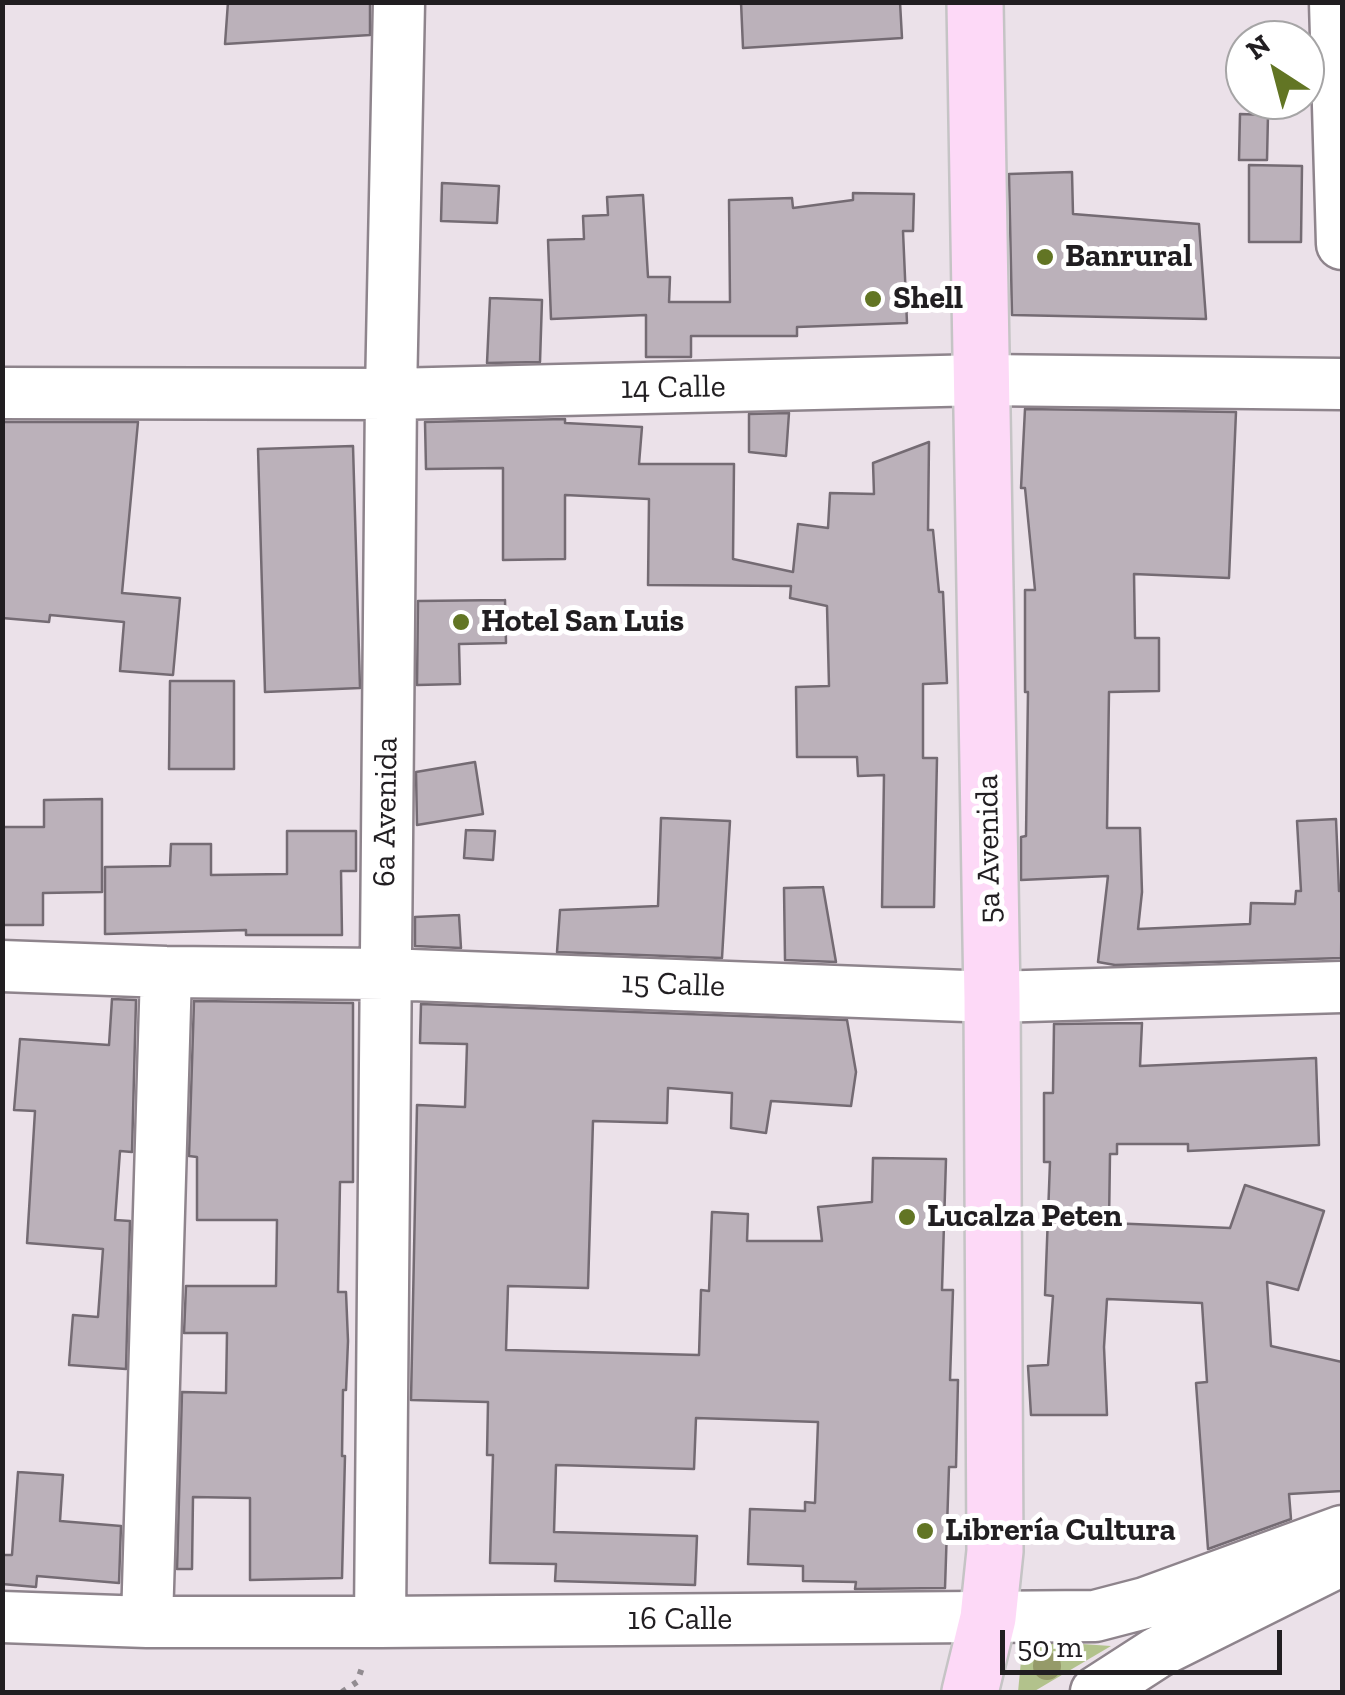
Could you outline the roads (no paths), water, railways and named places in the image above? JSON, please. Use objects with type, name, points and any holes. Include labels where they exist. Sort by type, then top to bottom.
[{"type":"main road","name":"5a Avenida","points":[[970,1692],[988,1618],[995,1551],[992,997],[975,2]]},
{"type":"street","name":"6a Avenida","points":[[380,1622],[384,974],[399,2]]},
{"type":"street","points":[[1335,2],[1342,244]]},
{"type":"street","name":"14 Calle","points":[[2,393],[391,394],[982,380],[1342,384]]},
{"type":"street","name":"15 Calle","points":[[2,966],[384,974],[992,997],[1342,986]]},
{"type":"street","points":[[146,1622],[166,972]]},
{"type":"street","name":"16 Calle","points":[[2,1617],[146,1622],[380,1622],[1095,1616],[1145,1603],[1342,1531]]},
{"type":"street","points":[[1096,1692],[1158,1652],[1342,1560]]},
{"type":"place","name":"Banrural","points":[[1045,257]]},
{"type":"place","name":"Shell","points":[[873,299]]},
{"type":"place","name":"Hotel San Luis","points":[[461,622]]},
{"type":"place","name":"Lucalza Peten","points":[[907,1217]]},
{"type":"place","name":"Librería Cultura","points":[[925,1531]]}]
